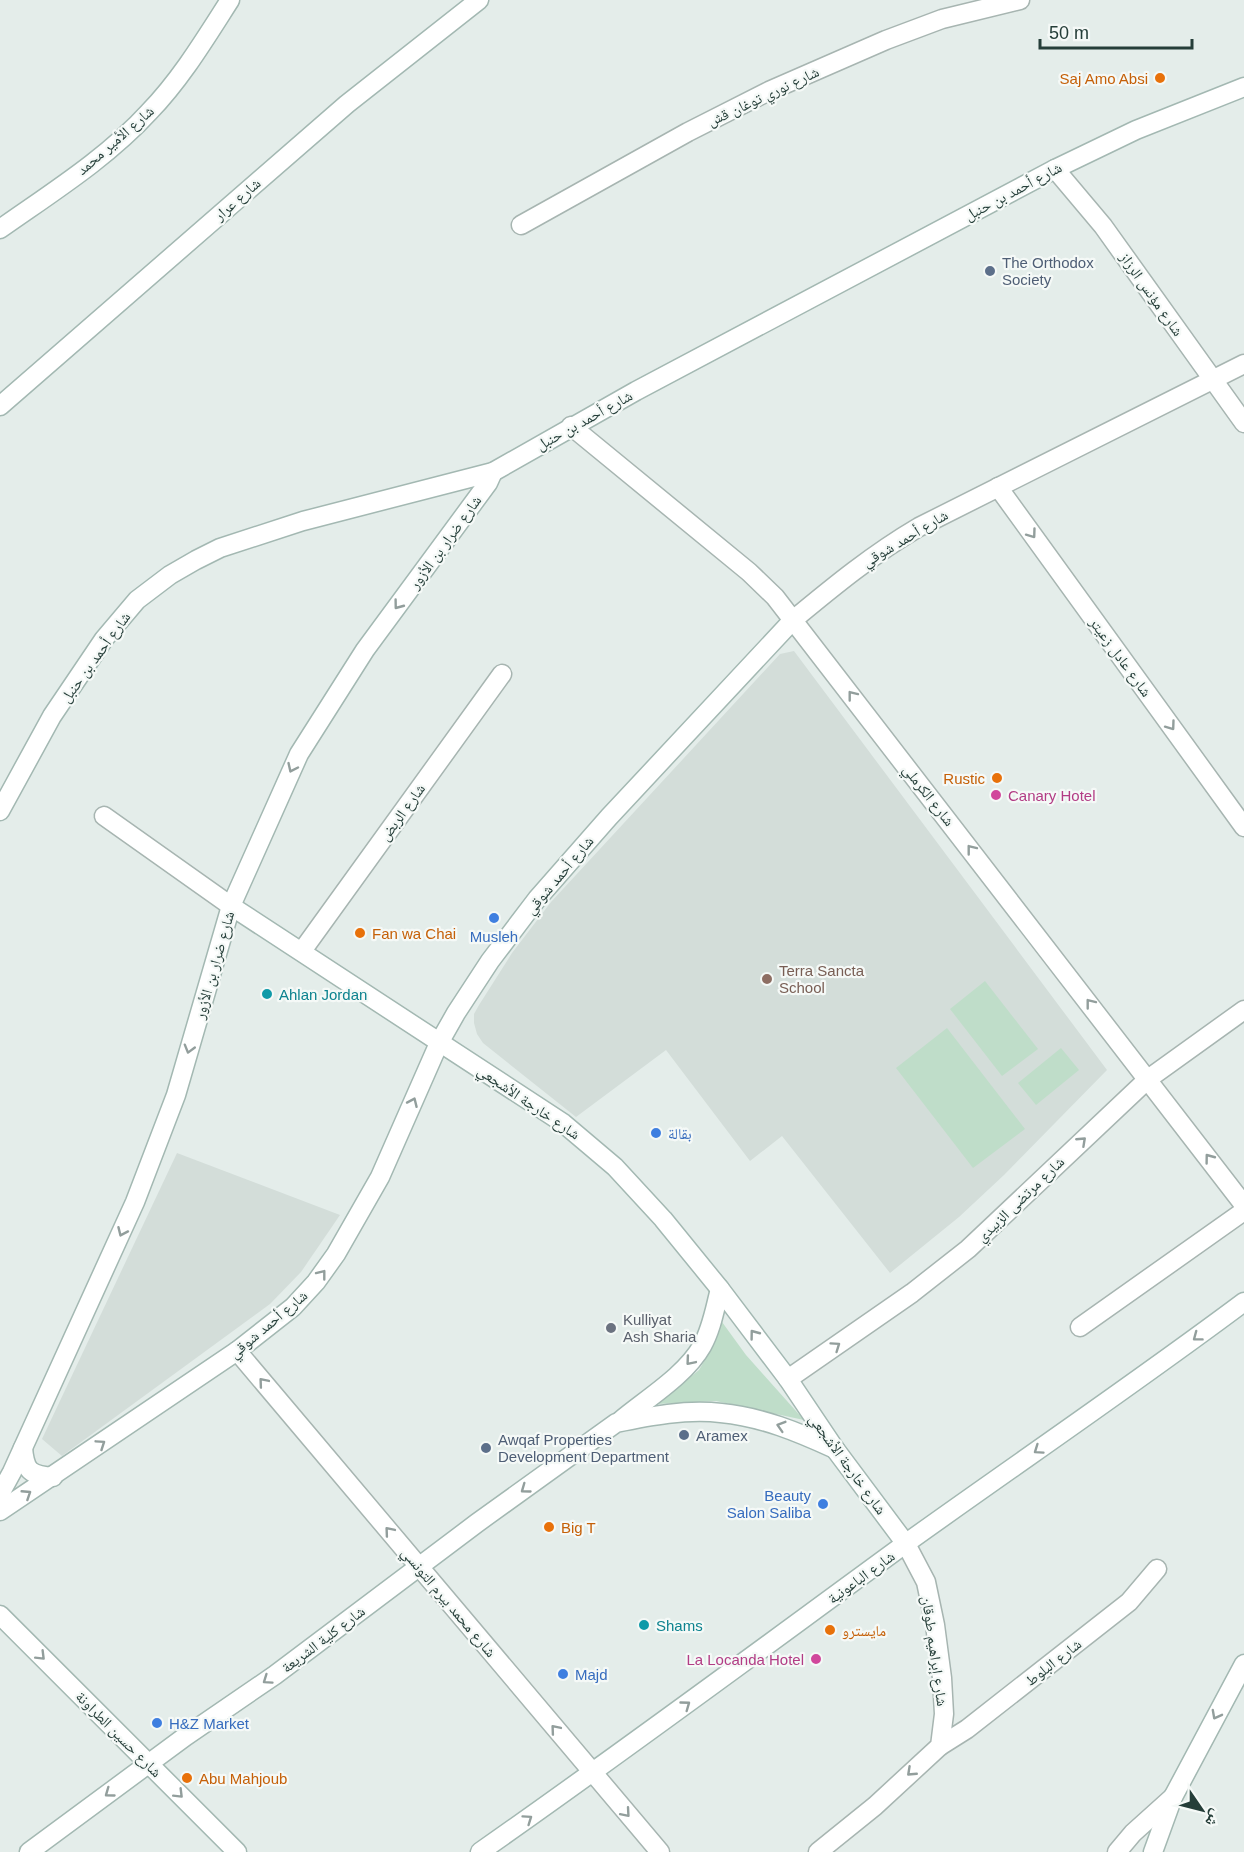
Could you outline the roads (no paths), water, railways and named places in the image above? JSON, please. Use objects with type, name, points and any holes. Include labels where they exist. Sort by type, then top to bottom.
[{"type":"street","name":"شارع الأمير محمد","points":[[0,229],[56,190],[110,148],[148,113],[177,79],[230,0]]},
{"type":"street","name":"شارع عرار","points":[[0,406],[347,104],[479,0]]},
{"type":"street","name":"شارع نوري توغان قش","points":[[521,225],[688,132],[769,91],[886,40],[942,19],[1020,0]]},
{"type":"street","name":"شارع أحمد بن حنبل","points":[[0,811],[52,716],[104,639],[136,600],[170,575],[220,548],[293,525],[493,472],[571,426],[1055,169],[1136,130],[1244,87]]},
{"type":"street","name":"شارع مؤنس الرزاز","points":[[1055,169],[1103,226],[1244,423]]},
{"type":"street","name":"شارع أحمد شوقي","points":[[0,1511],[237,1351],[292,1307],[326,1269],[380,1177],[440,1043],[456,1013],[490,961],[537,899],[630,794],[794,620],[858,566],[887,546],[998,487],[1244,364]]},
{"type":"street","name":"شارع الكرملي","points":[[571,426],[749,572],[776,597],[1244,1205]]},
{"type":"street","name":"شارع ضرار بن الأزور","points":[[0,1494],[135,1202],[176,1095],[231,906],[299,754],[365,650],[488,483],[493,472]]},
{"type":"street","name":"شارع عادل زعيتر","points":[[998,487],[1244,827]]},
{"type":"street","name":"شارع الربض","points":[[302,951],[502,674]]},
{"type":"street","name":"شارع خارجة الأشجعي","points":[[104,816],[231,906],[563,1123],[615,1167],[663,1219],[720,1288],[906,1544]]},
{"type":"street","name":"شارع مرتضى الزبيدي","points":[[788,1379],[912,1293],[968,1249],[1149,1079],[1244,1010]]},
{"type":"street","points":[[1080,1327],[1244,1212]]},
{"type":"street","name":"شارع كلية الشريعة","points":[[29,1852],[148,1763],[275,1675],[616,1424],[678,1375],[693,1359],[708,1334],[720,1288]]},
{"type":"street","name":"شارع الباعونية","points":[[480,1852],[592,1774],[906,1544],[1244,1302]]},
{"type":"street","name":"شارع محمد بيرم التونسي","points":[[237,1351],[660,1852]]},
{"type":"street","name":"شارع كلية الشريعة","points":[[616,1424],[643,1417],[676,1413],[720,1412],[762,1420],[791,1429],[835,1449]]},
{"type":"street","points":[[23,1448],[24,1461],[28,1469],[41,1476],[53,1477]]},
{"type":"street","name":"شارع إبراهيم طوقان","points":[[906,1544],[926,1582],[935,1625],[944,1714],[940,1746]]},
{"type":"street","name":"شارع البلوط","points":[[940,1746],[976,1722],[1129,1602],[1157,1569]]},
{"type":"street","name":"شارع حسين الطراونة","points":[[0,1615],[237,1852]]},
{"type":"street","points":[[1153,1852],[1173,1797],[1244,1664]]},
{"type":"street","points":[[818,1852],[875,1806],[940,1746]]},
{"type":"street","points":[[1117,1852],[1133,1833],[1173,1797]]},
{"type":"place","name":"Saj Amo Absi","points":[[1160,78]]},
{"type":"place","name":"The Orthodox Society","points":[[990,271]]},
{"type":"place","name":"Rustic","points":[[997,778]]},
{"type":"place","name":"Canary Hotel","points":[[996,795]]},
{"type":"place","name":"Musleh","points":[[494,918]]},
{"type":"place","name":"Fan wa Chai","points":[[360,933]]},
{"type":"place","name":"Terra Sancta School","points":[[767,979]]},
{"type":"place","name":"Ahlan Jordan","points":[[267,994]]},
{"type":"place","name":"بقالة","points":[[656,1133]]},
{"type":"place","name":"Kulliyat Ash Sharia","points":[[611,1328]]},
{"type":"place","name":"Aramex","points":[[684,1435]]},
{"type":"place","name":"Awqaf Properties Development Department","points":[[486,1448]]},
{"type":"place","name":"Beauty Salon Saliba","points":[[823,1504]]},
{"type":"place","name":"Big T","points":[[549,1527]]},
{"type":"place","name":"Shams","points":[[644,1625]]},
{"type":"place","name":"مايسترو","points":[[830,1630]]},
{"type":"place","name":"La Locanda Hotel","points":[[816,1659]]},
{"type":"place","name":"Majd","points":[[563,1674]]},
{"type":"place","name":"H&Z Market","points":[[157,1723]]},
{"type":"place","name":"Abu Mahjoub","points":[[187,1778]]}]
